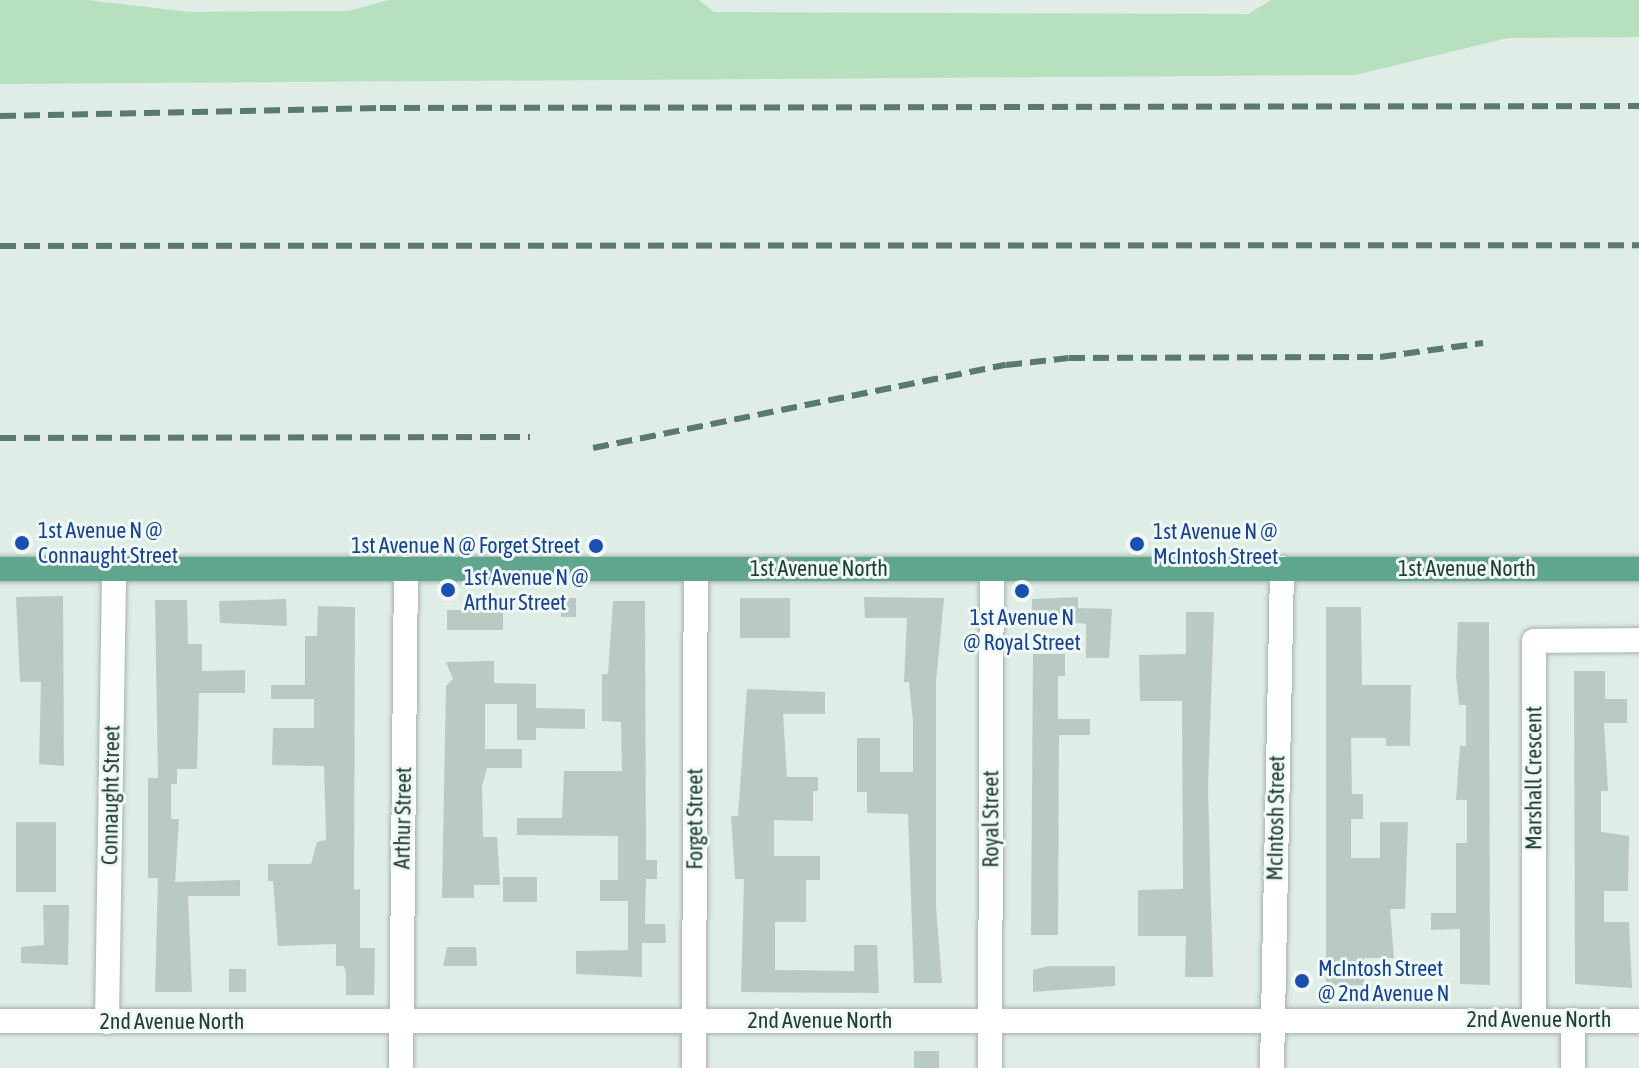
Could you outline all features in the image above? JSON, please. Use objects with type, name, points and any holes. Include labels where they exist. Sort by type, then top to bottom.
[{"type":"main road","name":"1st Avenue North","points":[[0,569],[1639,569]]},
{"type":"street","name":"Arthur Street","points":[[401,1068],[406,568]]},
{"type":"street","name":"McIntosh Street","points":[[1272,1068],[1282,568]]},
{"type":"street","name":"Connaught Street","points":[[107,1022],[114,569]]},
{"type":"street","name":"Forget Street","points":[[694,1068],[696,569]]},
{"type":"street","name":"Royal Street","points":[[990,1068],[992,570]]},
{"type":"street","name":"Marshall Crescent","points":[[1534,1020],[1534,641],[1639,640]]},
{"type":"street","points":[[1573,1020],[1573,1068]]},
{"type":"street","name":"2nd Avenue North","points":[[0,1021],[1639,1021]]},
{"type":"green space","points":[[0,0],[87,0],[189,12],[349,11],[388,0],[699,0],[714,12],[1248,14],[1271,0],[1639,0],[1639,37],[1508,38],[1355,75],[0,84]]},
{"type":"building","points":[[63,596],[64,766],[39,764],[41,682],[20,682],[16,597]]},
{"type":"building","points":[[864,597],[944,598],[936,682],[936,906],[942,983],[914,983],[908,814],[867,813],[867,792],[857,792],[857,738],[880,738],[880,772],[913,772],[909,682],[904,682],[907,618],[865,618]]},
{"type":"building","points":[[1078,597],[1078,608],[1112,609],[1109,658],[1086,658],[1086,624],[1032,618],[1032,599]]},
{"type":"building","points":[[561,598],[576,598],[576,617],[561,617]]},
{"type":"building","points":[[740,598],[790,598],[790,638],[740,638]]},
{"type":"building","points":[[286,599],[287,626],[220,623],[219,601]]},
{"type":"building","points":[[155,600],[187,600],[188,644],[202,644],[202,671],[245,670],[245,693],[199,693],[197,769],[177,769],[177,784],[171,784],[171,819],[179,819],[175,882],[240,880],[240,896],[188,896],[192,992],[155,992],[158,878],[148,878],[148,778],[158,778]]},
{"type":"building","points":[[613,601],[645,601],[646,860],[657,860],[657,879],[646,879],[645,924],[665,924],[666,943],[642,943],[642,977],[576,974],[576,951],[628,950],[628,901],[600,901],[600,880],[618,880],[618,836],[517,835],[517,818],[562,818],[564,771],[622,771],[621,722],[602,721],[602,674],[608,674]]},
{"type":"building","points":[[318,606],[355,607],[354,890],[360,889],[360,948],[375,948],[374,995],[346,995],[344,966],[336,966],[336,944],[278,946],[273,881],[268,881],[268,864],[311,864],[317,842],[326,840],[324,766],[272,765],[273,728],[314,728],[314,699],[271,699],[271,685],[305,685],[305,636],[317,636]]},
{"type":"building","points":[[1326,607],[1361,607],[1362,685],[1411,685],[1410,746],[1386,746],[1386,738],[1351,738],[1352,794],[1363,794],[1363,819],[1351,819],[1351,858],[1380,858],[1380,822],[1408,822],[1405,909],[1390,909],[1394,958],[1364,958],[1364,985],[1326,986]]},
{"type":"building","points":[[447,610],[503,610],[503,630],[447,630]]},
{"type":"building","points":[[1186,612],[1214,612],[1208,788],[1213,977],[1185,977],[1186,936],[1138,936],[1138,890],[1183,889],[1182,701],[1140,701],[1139,655],[1186,654]]},
{"type":"building","points":[[1458,622],[1489,622],[1490,985],[1460,984],[1460,929],[1431,930],[1431,913],[1456,913],[1456,843],[1467,843],[1467,800],[1456,800],[1460,746],[1466,746],[1466,705],[1459,705],[1456,675]]},
{"type":"building","points":[[1033,654],[1065,654],[1065,676],[1058,676],[1058,719],[1090,719],[1090,735],[1059,735],[1058,935],[1031,935]]},
{"type":"building","points":[[494,661],[494,683],[536,684],[536,708],[585,709],[585,729],[536,728],[536,740],[517,740],[517,704],[485,704],[485,749],[522,749],[522,768],[487,768],[482,786],[483,837],[497,837],[500,885],[474,885],[474,898],[442,898],[446,686],[453,679],[446,662]]},
{"type":"building","points":[[1574,671],[1605,671],[1605,699],[1627,699],[1627,723],[1604,723],[1608,791],[1601,791],[1601,832],[1629,836],[1628,891],[1604,891],[1604,922],[1629,922],[1632,988],[1575,984]]},
{"type":"building","points":[[747,689],[825,692],[825,714],[783,714],[787,777],[818,777],[818,791],[813,791],[813,821],[774,820],[774,856],[820,856],[820,880],[806,880],[806,922],[775,922],[775,970],[854,971],[854,945],[877,945],[879,993],[741,992],[744,879],[735,879],[731,816],[738,816]]},
{"type":"building","points":[[16,822],[56,822],[56,892],[16,892]]},
{"type":"building","points":[[503,877],[537,877],[537,902],[503,902]]},
{"type":"building","points":[[43,905],[69,905],[68,965],[21,963],[21,947],[44,945]]},
{"type":"building","points":[[447,947],[476,947],[477,966],[443,966]]},
{"type":"building","points":[[1048,966],[1115,966],[1115,986],[1033,992],[1033,970]]},
{"type":"building","points":[[229,969],[246,969],[246,992],[229,992]]},
{"type":"building","points":[[914,1051],[939,1051],[939,1068],[914,1068]]},
{"type":"railway","points":[[0,116],[380,108],[1639,106]]},
{"type":"railway","points":[[0,246],[1639,245]]},
{"type":"railway","points":[[593,448],[1006,365],[1069,358],[1380,357],[1483,343]]},
{"type":"railway","points":[[0,438],[530,437]]},
{"type":"place","name":"1st Avenue N @ Connaught Street","points":[[22,543]]},
{"type":"place","name":"1st Avenue N @ McIntosh Street","points":[[1137,544]]},
{"type":"place","name":"1st Avenue N @ Forget Street","points":[[596,546]]},
{"type":"place","name":"1st Avenue N @ Arthur Street","points":[[448,590]]},
{"type":"place","name":"1st Avenue N @ Royal Street","points":[[1022,591]]},
{"type":"place","name":"McIntosh Street @ 2nd Avenue N","points":[[1302,981]]}]
